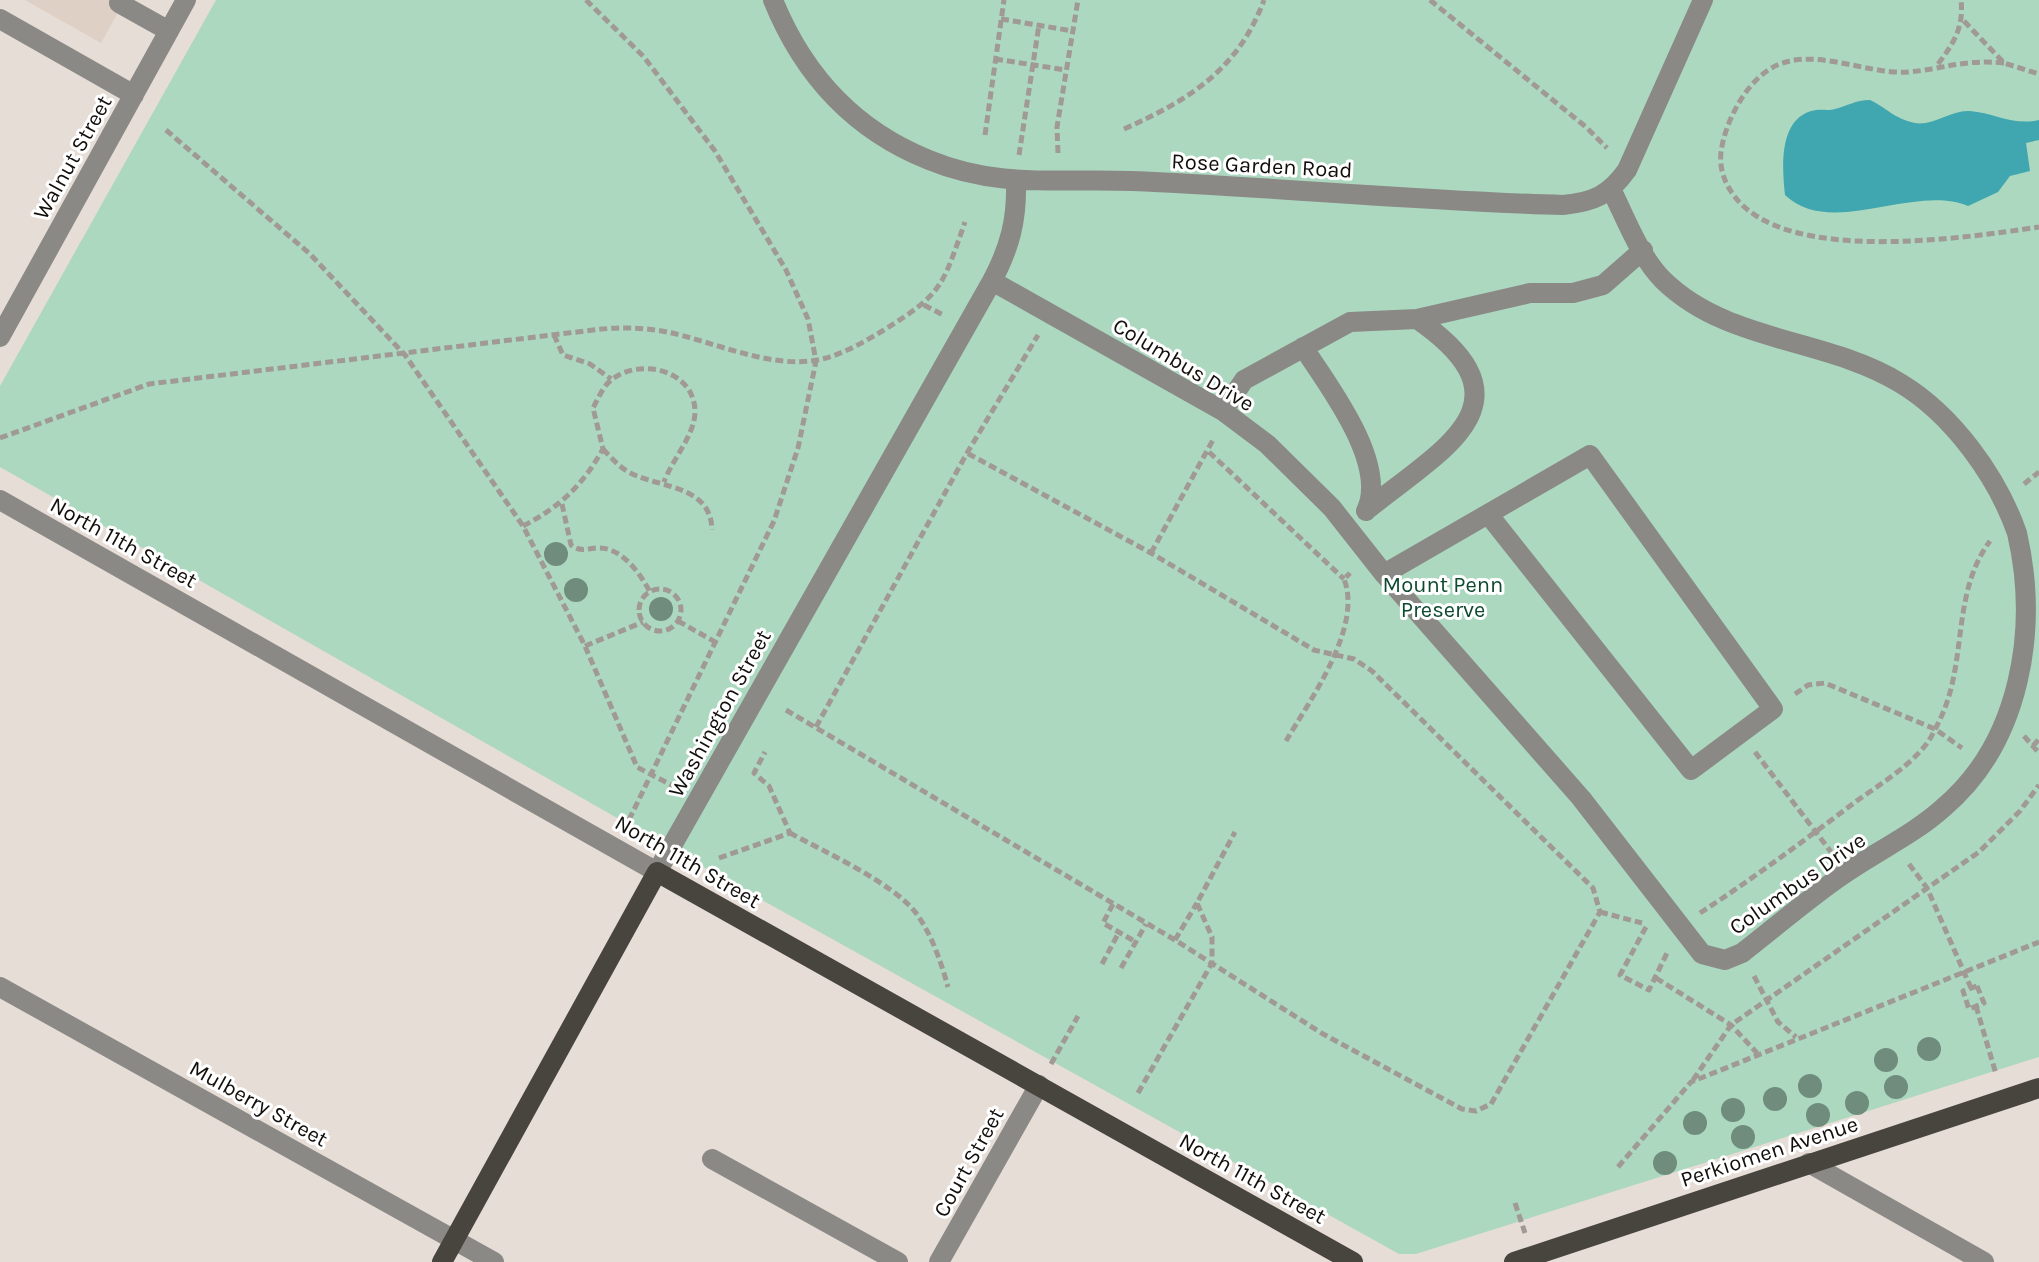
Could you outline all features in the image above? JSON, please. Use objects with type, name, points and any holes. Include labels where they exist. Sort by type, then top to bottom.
[{"type":"main road","name":"North 11th Street","points":[[657,872],[1353,1262]]},
{"type":"main road","name":"Washington Street","points":[[442,1262],[657,872]]},
{"type":"main road","name":"Perkiomen Avenue","points":[[1514,1262],[2039,1088]]},
{"type":"street","name":"Walnut Street","points":[[0,337],[186,0]]},
{"type":"street","name":"Rose Garden Road","points":[[773,0],[808,69],[847,111],[873,131],[929,160],[1016,182],[1129,181],[1563,205],[1590,202],[1612,191]]},
{"type":"street","points":[[1612,191],[1627,170],[1703,0]]},
{"type":"street","points":[[119,3],[169,31]]},
{"type":"street","points":[[0,19],[134,95]]},
{"type":"street","name":"Washington Street","points":[[657,872],[992,281],[1010,245],[1017,212],[1016,182]]},
{"type":"street","name":"Columbus Drive","points":[[992,281],[1223,411],[1267,444],[1332,508],[1384,574],[1581,798],[1702,954],[1725,960],[1742,953],[1848,871],[1895,844],[1945,807],[1982,764],[2009,721],[2029,664],[2032,614],[2023,550],[2003,499],[1939,411],[1909,389],[1847,357],[1757,333],[1693,302],[1662,279],[1612,191]]},
{"type":"street","points":[[1223,411],[1244,380],[1350,322],[1417,319],[1530,293],[1573,293],[1603,285],[1643,250]]},
{"type":"street","points":[[1350,532],[1368,509],[1456,438],[1474,407],[1476,384],[1467,361],[1442,336],[1417,319]]},
{"type":"street","points":[[1303,347],[1355,426],[1373,494],[1368,509]]},
{"type":"street","points":[[1384,574],[1590,455],[1773,709],[1691,770],[1488,514]]},
{"type":"street","name":"North 11th Street","points":[[0,500],[657,872]]},
{"type":"street","name":"Mulberry Street","points":[[0,987],[494,1262]]},
{"type":"street","name":"Court Street","points":[[939,1262],[1039,1085]]},
{"type":"street","points":[[712,1159],[898,1262]]},
{"type":"street","points":[[1809,1163],[1984,1262]]},
{"type":"path","points":[[586,0],[644,57],[715,151],[786,270],[808,319],[816,361],[798,448],[774,521],[653,775],[614,847]]},
{"type":"path","points":[[985,135],[1004,0]]},
{"type":"path","points":[[1057,127],[1078,0]]},
{"type":"path","points":[[1124,129],[1174,107],[1207,85],[1233,56],[1264,0]]},
{"type":"path","points":[[1430,0],[1586,127],[1627,170]]},
{"type":"path","points":[[1937,65],[1952,46],[1964,21],[1961,0]]},
{"type":"path","points":[[1001,19],[1073,31]]},
{"type":"path","points":[[1964,21],[2004,63]]},
{"type":"path","points":[[1023,124],[1039,25]]},
{"type":"path","points":[[995,59],[1066,70]]},
{"type":"path","points":[[2039,74],[2004,63],[1973,60],[1908,72],[1794,61],[1770,69],[1738,105],[1721,152],[1722,172],[1744,209],[1770,225],[1800,236],[1954,240],[2039,227]]},
{"type":"path","points":[[166,130],[310,254],[405,355],[523,526],[585,646],[637,767],[653,775]]},
{"type":"path","points":[[0,438],[149,384],[626,327],[667,332],[734,351],[816,361],[864,342],[924,305],[937,292],[947,273],[965,222]]},
{"type":"path","points":[[816,727],[967,453],[1052,313]]},
{"type":"path","points":[[554,335],[563,355],[590,364],[611,379]]},
{"type":"path","points":[[664,482],[693,425],[693,399],[687,385],[664,371],[649,369],[623,373],[611,379],[593,408],[603,449],[615,462],[638,477],[664,482],[701,501],[711,517],[712,530]]},
{"type":"path","points":[[1151,553],[1209,452],[1223,411]]},
{"type":"path","points":[[523,526],[562,504],[592,469],[603,449]]},
{"type":"path","points":[[1209,452],[1344,579],[1350,593],[1337,653],[1286,741]]},
{"type":"path","points":[[786,710],[1175,940],[1323,1034],[1462,1109],[1476,1111],[1491,1104],[1600,912],[1593,888],[1565,857],[1372,671],[1354,659],[1314,650],[1151,553],[967,453]]},
{"type":"path","points":[[562,504],[571,545],[586,550],[600,547],[621,557],[640,573],[650,592]]},
{"type":"path","points":[[1705,910],[1909,762],[1935,729],[1943,713],[1957,658],[1964,598],[1975,566],[2011,516]]},
{"type":"path","points":[[1344,579],[1370,557]]},
{"type":"path","points":[[664,589],[676,596],[681,608],[678,621],[660,631],[643,622],[641,602],[650,592],[664,589]]},
{"type":"path","points":[[678,621],[717,643]]},
{"type":"path","points":[[585,646],[643,622]]},
{"type":"path","points":[[1773,709],[1808,685],[1825,683],[1935,729],[1982,764]]},
{"type":"path","points":[[1740,733],[1848,871]]},
{"type":"path","points":[[2033,746],[2039,739]]},
{"type":"path","points":[[765,752],[754,773],[769,786],[790,833],[843,861],[900,898],[915,912],[939,956],[948,987]]},
{"type":"path","points":[[1618,1167],[1691,1082],[1731,1025],[1767,1003],[1824,958],[1979,852],[2020,811],[2039,785]]},
{"type":"path","points":[[1175,940],[1235,832]]},
{"type":"path","points":[[719,858],[790,833]]},
{"type":"path","points":[[1927,888],[1971,988]]},
{"type":"path","points":[[1138,1093],[1212,963],[1212,937],[1197,903]]},
{"type":"path","points":[[1113,904],[1103,923],[1136,942]]},
{"type":"path","points":[[1600,912],[1648,924]]},
{"type":"path","points":[[1640,912],[1654,932]]},
{"type":"path","points":[[1121,968],[1146,924]]},
{"type":"path","points":[[1648,924],[1620,975],[1649,990],[1668,954],[1659,941]]},
{"type":"path","points":[[1102,964],[1119,932]]},
{"type":"path","points":[[1691,1082],[1796,1037],[2039,942]]},
{"type":"path","points":[[1742,953],[1778,1022],[1796,1037]]},
{"type":"path","points":[[1656,978],[1731,1025],[1757,1053]]},
{"type":"path","points":[[1977,986],[1984,1003],[1976,1006],[1969,1009],[1963,991],[1977,986]]},
{"type":"path","points":[[1976,1006],[1988,1048]]},
{"type":"path","points":[[1060,1049],[1078,1016]]},
{"type":"shaded area","points":[[25,0],[125,0],[101,43]]},
{"type":"green space","name":"Mount Penn Preserve","points":[[216,0],[2039,0],[2039,1057],[1416,1254],[1399,1254],[735,885],[0,467],[0,386]]},
{"type":"water","points":[[1870,100],[1896,116],[1915,123],[1970,111],[2013,120],[2039,120],[2039,140],[2026,143],[2030,171],[2010,176],[1998,192],[1968,206],[1947,201],[1923,201],[1849,212],[1825,212],[1804,207],[1785,195],[1783,157],[1789,132],[1795,122],[1804,114],[1816,110],[1832,110]]}]
